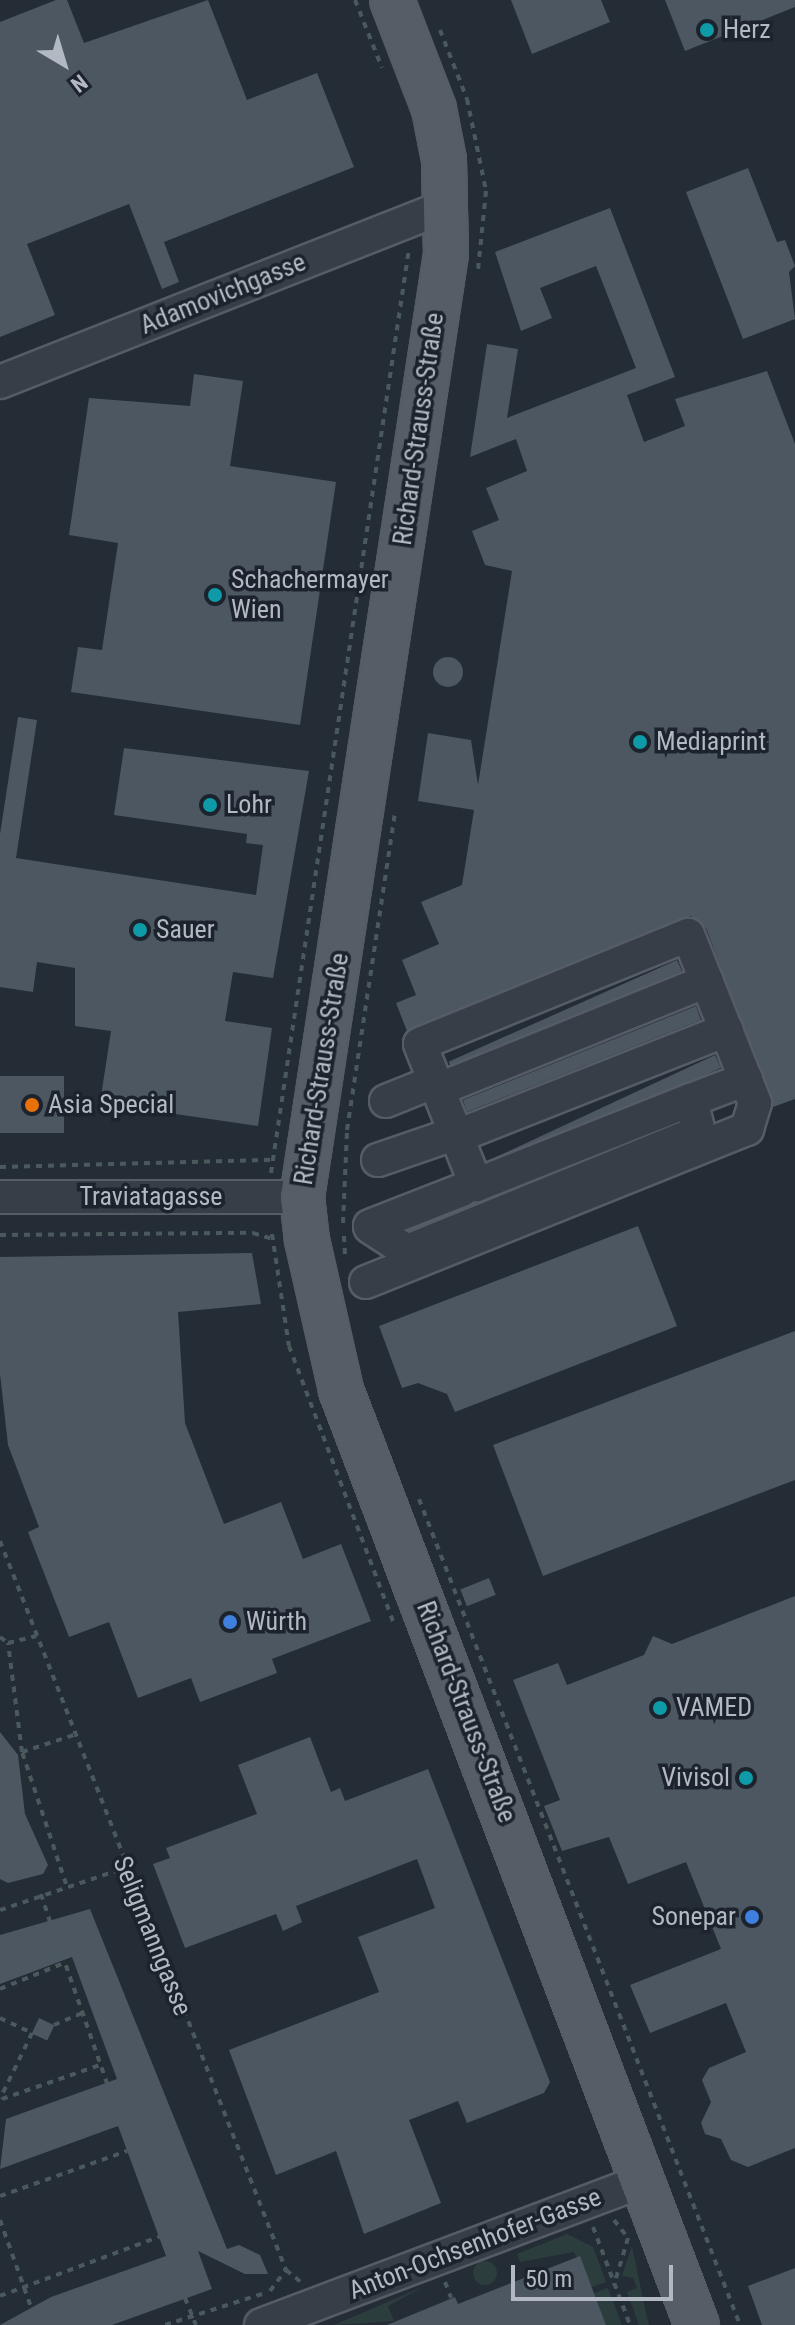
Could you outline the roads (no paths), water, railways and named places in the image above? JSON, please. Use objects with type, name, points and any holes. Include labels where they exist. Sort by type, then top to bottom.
[{"type":"main road","name":"Richard-Strauss-Straße","points":[[392,0],[434,109],[430,213],[286,1197],[341,1390],[697,2325]]},
{"type":"street","name":"Adamovichgasse","points":[[0,382],[430,213]]},
{"type":"street","points":[[366,1282],[739,1133],[754,1112],[746,1079],[688,935],[420,1044],[429,1089],[448,1137],[479,1184],[746,1079]]},
{"type":"street","points":[[386,1101],[429,1089],[707,981]]},
{"type":"street","points":[[378,1160],[448,1137],[727,1030]]},
{"type":"street","points":[[462,1190],[370,1226],[407,1251],[640,1162],[699,1132],[691,1100]]},
{"type":"street","name":"Traviatagasse","points":[[0,1197],[286,1197]]},
{"type":"street","name":"Anton-Ochsenhofer-Gasse","points":[[261,2325],[305,2317],[644,2180]]},
{"type":"place","name":"Herz","points":[[707,30]]},
{"type":"place","name":"Schachermayer Wien","points":[[215,595]]},
{"type":"place","name":"Mediaprint","points":[[640,742]]},
{"type":"place","name":"Lohr","points":[[210,805]]},
{"type":"place","name":"Sauer","points":[[140,930]]},
{"type":"place","name":"Asia Special","points":[[32,1105]]},
{"type":"place","name":"Würth","points":[[230,1622]]},
{"type":"place","name":"VAMED","points":[[660,1708]]},
{"type":"place","name":"Vivisol","points":[[746,1778]]},
{"type":"place","name":"Sonepar","points":[[752,1917]]}]
